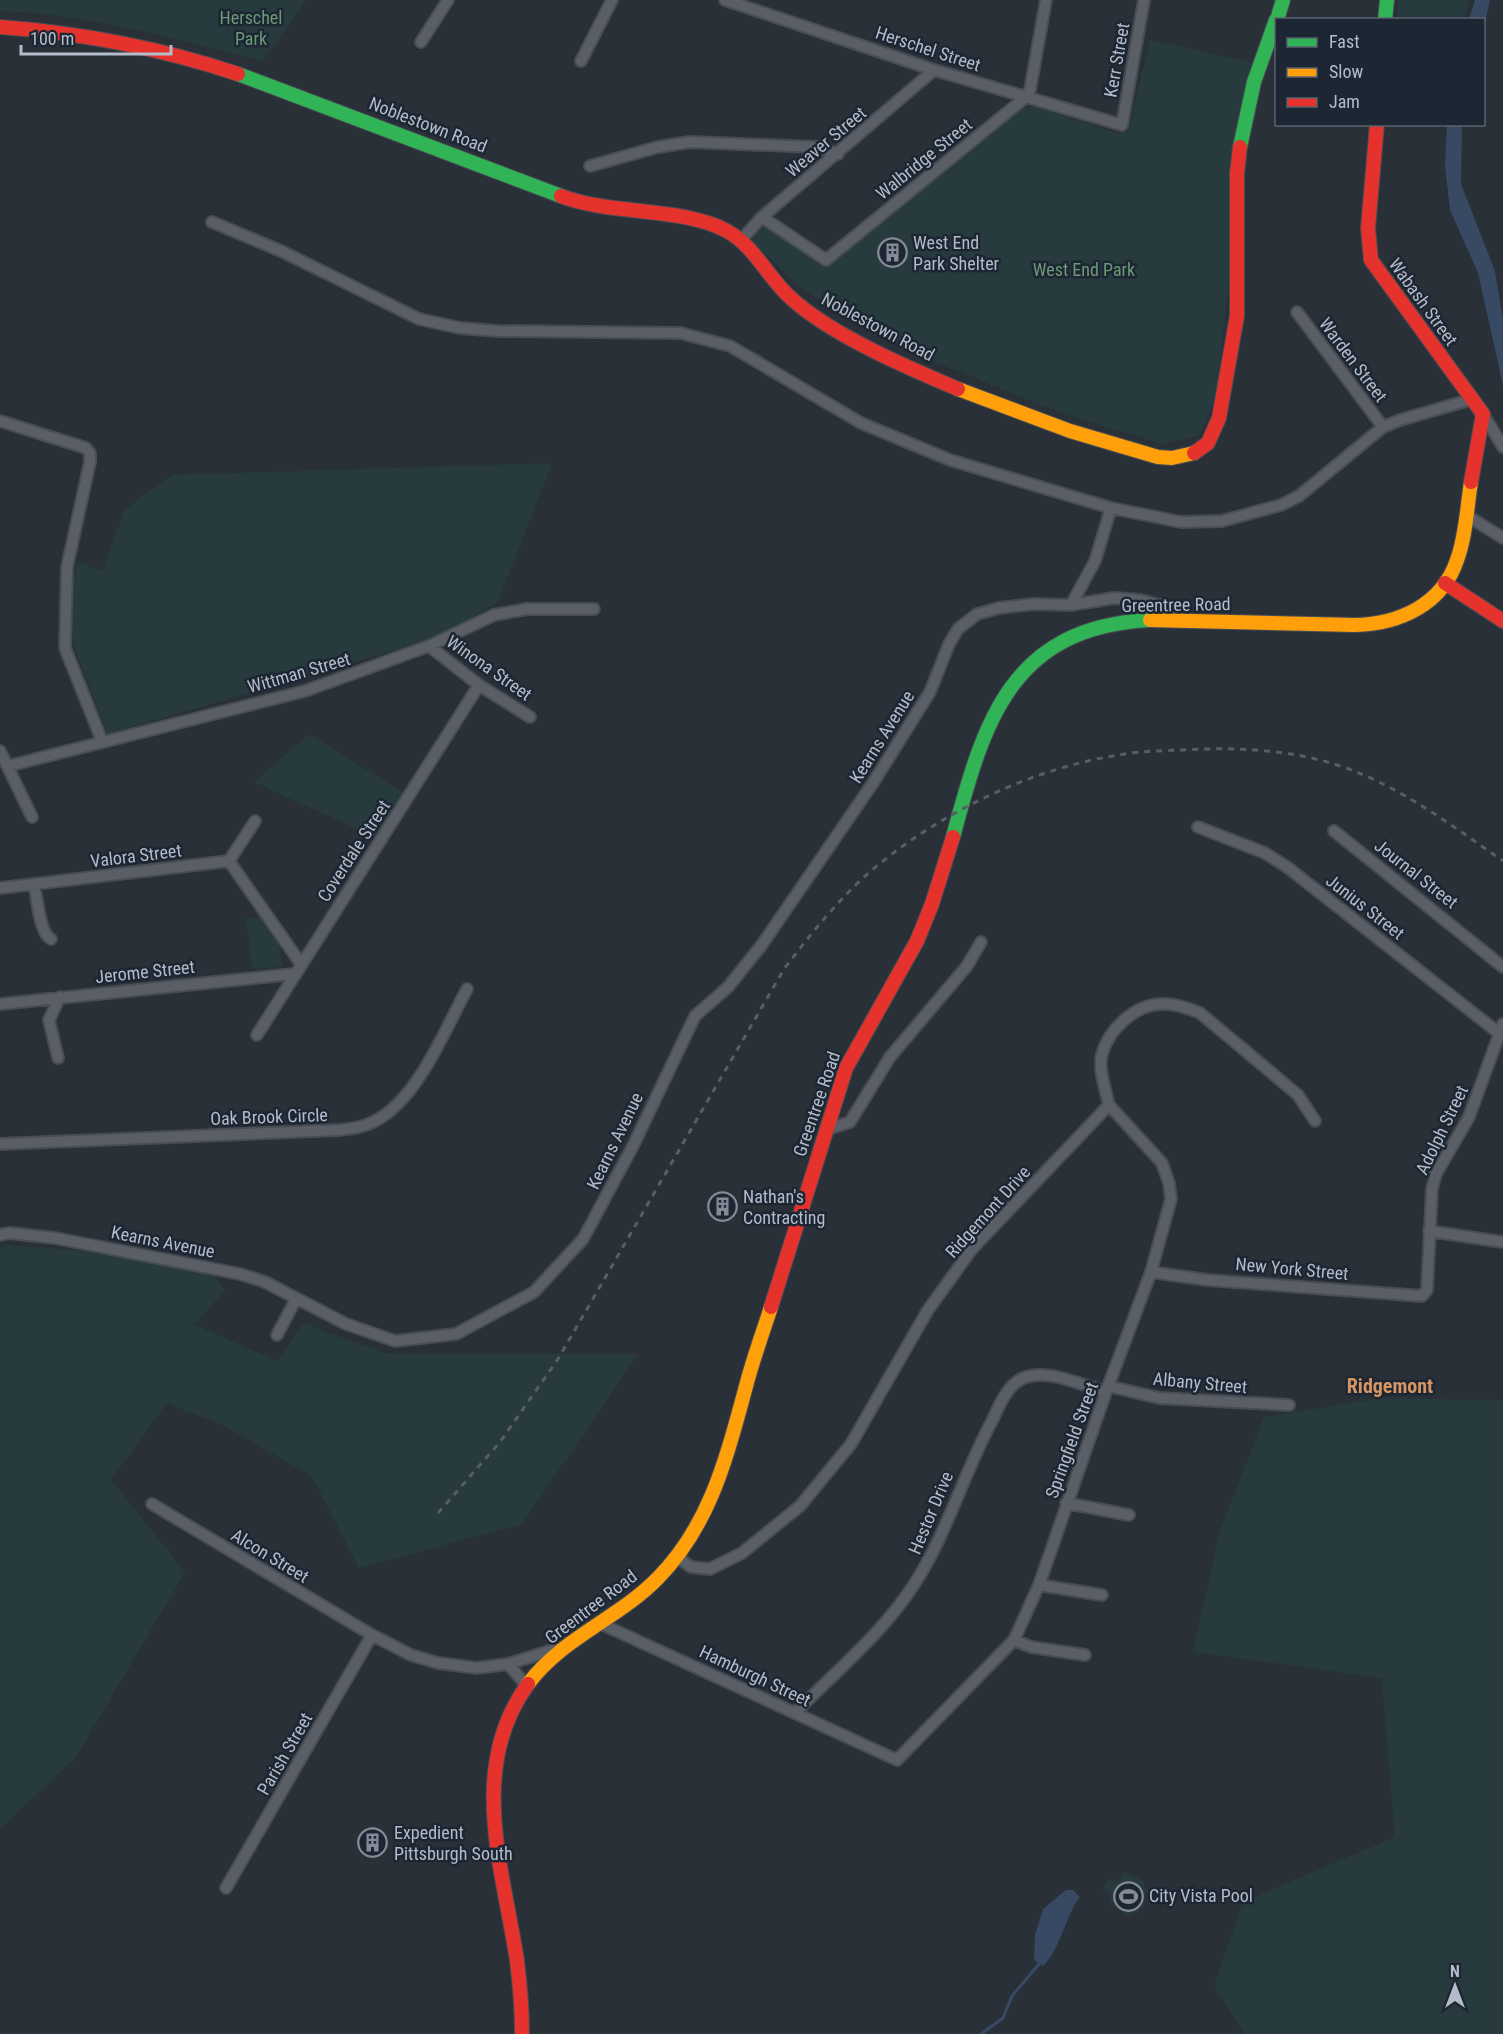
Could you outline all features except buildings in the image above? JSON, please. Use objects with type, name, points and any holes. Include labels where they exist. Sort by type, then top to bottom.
[{"type":"main road","name":"Noblestown Road","points":[[1278,18],[1283,0]]},
{"type":"main road","points":[[1385,18],[1387,0]]},
{"type":"main road","name":"Noblestown Road","points":[[0,27],[61,31],[108,39],[201,63],[312,100],[565,198],[724,229],[755,253],[788,296],[818,318],[961,390],[1042,424],[1139,452],[1172,458],[1193,454],[1208,443],[1214,434],[1231,359],[1239,282],[1237,173],[1241,141],[1254,82],[1275,25]]},
{"type":"main road","name":"Wabash Street","points":[[1377,126],[1368,228],[1371,260],[1483,414]]},
{"type":"main road","name":"Greentree Road","points":[[522,2034],[521,1996],[494,1818],[494,1779],[501,1737],[526,1685],[562,1647],[646,1590],[677,1557],[718,1486],[843,1075],[923,930],[990,721],[1013,684],[1044,652],[1069,636],[1097,627],[1134,621],[1176,620],[1310,627],[1390,622],[1409,615],[1422,606],[1445,583],[1458,558],[1483,414]]},
{"type":"main road","points":[[1445,583],[1503,621]]},
{"type":"street","points":[[421,42],[448,0]]},
{"type":"street","points":[[581,61],[612,0]]},
{"type":"street","name":"Herschel Street","points":[[724,0],[934,70],[1122,125]]},
{"type":"street","points":[[1026,97],[1030,90],[1047,0]]},
{"type":"street","name":"Kerr Street","points":[[1122,125],[1144,0]]},
{"type":"street","name":"Weaver Street","points":[[741,240],[762,217],[934,70]]},
{"type":"street","name":"Walbridge Street","points":[[762,217],[826,261],[1026,97]]},
{"type":"street","points":[[590,166],[658,147],[690,142],[817,147],[838,154]]},
{"type":"street","points":[[212,222],[281,251],[419,319],[449,326],[498,331],[680,333],[722,344],[760,362],[861,423],[950,460],[1111,508],[1181,522],[1222,521],[1263,511],[1299,496],[1383,427],[1473,399]]},
{"type":"street","name":"Warden Street","points":[[1297,312],[1383,427]]},
{"type":"street","name":"Wabash Street","points":[[1483,414],[1503,447]]},
{"type":"street","points":[[0,421],[86,448],[90,453],[67,567],[65,648],[102,741]]},
{"type":"street","points":[[1071,605],[1095,561],[1111,508]]},
{"type":"street","points":[[1466,514],[1503,538]]},
{"type":"street","name":"Kearns Avenue","points":[[0,1235],[10,1233],[55,1238],[240,1274],[265,1282],[346,1324],[395,1341],[456,1334],[534,1292],[584,1239],[633,1146],[694,1016],[728,987],[761,946],[866,793],[930,692],[949,644],[958,629],[977,614],[999,608],[1033,604],[1071,605],[1114,598],[1140,600],[1167,607],[1173,612],[1176,620]]},
{"type":"street","name":"Wittman Street","points":[[8,766],[305,691],[429,646],[494,615],[526,609],[594,609]]},
{"type":"street","name":"Winona Street","points":[[429,646],[479,686],[530,717]]},
{"type":"street","name":"Coverdale Street","points":[[256,1035],[479,686]]},
{"type":"street","points":[[0,751],[32,817]]},
{"type":"street","points":[[255,821],[229,861],[301,964]]},
{"type":"street","name":"Junius Street","points":[[1198,827],[1265,853],[1287,867],[1502,1029]]},
{"type":"street","name":"Journal Street","points":[[1334,831],[1503,967]]},
{"type":"street","name":"Valora Street","points":[[0,888],[229,861]]},
{"type":"street","points":[[34,885],[41,925],[44,934],[51,939]]},
{"type":"street","points":[[825,1130],[850,1122],[890,1057],[968,966],[981,942]]},
{"type":"street","name":"Jerome Street","points":[[0,1004],[294,974]]},
{"type":"street","name":"Oak Brook Circle","points":[[0,1144],[339,1130],[368,1124],[397,1106],[416,1082],[467,989]]},
{"type":"street","points":[[58,1058],[49,1020],[60,998]]},
{"type":"street","points":[[1109,1106],[1102,1055],[1112,1034],[1127,1017],[1161,1003],[1181,1005],[1200,1013],[1298,1095],[1315,1121]]},
{"type":"street","name":"Adolph Street","points":[[1427,1290],[1432,1189],[1436,1174],[1469,1117],[1502,1029]]},
{"type":"street","name":"Springfield Street","points":[[897,1760],[1014,1640],[1039,1585],[1066,1503],[1151,1272],[1171,1198],[1169,1183],[1162,1163],[1109,1106]]},
{"type":"street","name":"Ridgemont Drive","points":[[677,1557],[691,1567],[710,1569],[742,1553],[800,1506],[851,1444],[928,1310],[972,1249],[1109,1106]]},
{"type":"street","points":[[1429,1231],[1503,1242]]},
{"type":"street","name":"New York Street","points":[[1151,1272],[1207,1280],[1418,1297],[1427,1290]]},
{"type":"street","points":[[277,1335],[296,1299]]},
{"type":"street","name":"Hestor Drive","points":[[795,1713],[897,1610],[914,1585],[947,1521],[974,1454],[1003,1399],[1017,1382],[1030,1376],[1045,1376],[1107,1389]]},
{"type":"street","name":"Albany Street","points":[[1107,1389],[1159,1398],[1289,1405]]},
{"type":"street","points":[[1066,1503],[1130,1515]]},
{"type":"street","name":"Alcon Street","points":[[152,1504],[372,1635],[411,1655],[438,1663],[477,1668],[508,1664],[562,1647]]},
{"type":"street","points":[[1039,1585],[1102,1595]]},
{"type":"street","name":"Hamburgh Street","points":[[599,1623],[897,1760]]},
{"type":"street","name":"Parish Street","points":[[226,1888],[372,1635]]},
{"type":"street","points":[[1014,1640],[1030,1647],[1085,1655]]},
{"type":"street","points":[[508,1664],[526,1685]]},
{"type":"green space","name":"Herschel Park","points":[[0,0],[306,0],[263,61],[100,23],[67,17],[0,11]]},
{"type":"green space","points":[[1398,0],[1470,0],[1463,18],[1397,18]]},
{"type":"green space","name":"West End Park","points":[[1150,40],[1251,62],[1236,139],[1229,278],[1217,396],[1199,435],[1162,444],[1061,413],[926,358],[857,325],[799,286],[751,240],[765,226],[826,268],[1020,110],[1033,106],[1117,133],[1128,133]]},
{"type":"green space","points":[[552,463],[498,602],[437,638],[108,734],[73,644],[72,587],[77,562],[102,571],[125,509],[172,475]]},
{"type":"green space","points":[[309,734],[409,796],[381,840],[254,782]]},
{"type":"green space","points":[[260,917],[275,932],[282,967],[252,969],[246,918]]},
{"type":"green space","points":[[9,1245],[85,1251],[213,1274],[225,1290],[195,1325],[277,1361],[303,1323],[384,1353],[638,1354],[522,1524],[359,1568],[312,1476],[224,1426],[167,1403],[111,1480],[185,1572],[76,1757],[0,1829],[0,1247]]},
{"type":"green space","points":[[1383,1398],[1503,1400],[1503,2034],[1245,2034],[1214,1985],[1243,1902],[1395,1837],[1382,1678],[1193,1652],[1220,1531],[1264,1417]]},
{"type":"green space","name":"City Vista Pool","points":[[1125,1872],[1145,1881],[1143,1888],[1148,1890],[1137,1914],[1132,1912],[1129,1916],[1110,1905],[1113,1902],[1109,1899],[1112,1893],[1103,1889],[1108,1878],[1117,1882]]},
{"type":"water","points":[[1475,0],[1490,0],[1485,22],[1485,18],[1469,18]]},
{"type":"water","points":[[1447,126],[1462,126],[1461,184],[1495,271],[1503,320],[1503,385],[1478,273],[1450,210],[1445,166]]},
{"type":"water","points":[[1066,1890],[1073,1890],[1080,1897],[1055,1950],[1043,1966],[1034,1960],[1035,1935],[1043,1909]]},
{"type":"waterway","points":[[981,2034],[1003,2018],[1012,1996],[1039,1964]]},
{"type":"railway","points":[[438,1513],[500,1442],[558,1359],[784,969],[822,921],[864,877],[920,834],[951,815],[1017,784],[1050,771],[1085,762],[1142,752],[1201,749],[1278,752],[1334,764],[1379,782],[1422,806],[1503,861]]},
{"type":"traffic: fast","points":[[1278,18],[1283,0]]},
{"type":"traffic: fast","points":[[1385,18],[1387,0]]},
{"type":"traffic: fast","points":[[1240,147],[1254,82],[1275,23]]},
{"type":"traffic: fast","points":[[238,74],[561,196]]},
{"type":"traffic: fast","points":[[953,837],[977,755],[992,719],[1011,688],[1035,661],[1065,641],[1103,627],[1150,620]]},
{"type":"traffic: slow","points":[[958,389],[1070,431],[1158,457],[1172,458],[1194,453]]},
{"type":"traffic: slow","points":[[1150,620],[1355,625],[1371,624],[1403,616],[1430,600],[1450,576],[1462,541],[1471,482]]},
{"type":"traffic: slow","points":[[528,1684],[557,1653],[626,1605],[658,1578],[691,1536],[723,1466],[771,1307]]},
{"type":"traffic: jam","points":[[0,27],[61,33],[120,43],[150,49],[238,74]]},
{"type":"traffic: jam","points":[[1377,126],[1368,228],[1371,260],[1483,414],[1471,482]]},
{"type":"traffic: jam","points":[[1194,453],[1208,443],[1219,418],[1237,316],[1237,173],[1240,147]]},
{"type":"traffic: jam","points":[[561,196],[601,206],[690,218],[727,231],[754,254],[784,292],[829,326],[871,350],[958,389]]},
{"type":"traffic: jam","points":[[1445,583],[1503,621]]},
{"type":"traffic: jam","points":[[771,1307],[846,1068],[917,941],[932,904],[953,837]]},
{"type":"traffic: jam","points":[[522,2034],[517,1961],[498,1855],[494,1819],[494,1784],[499,1750],[509,1716],[528,1684]]},
{"type":"place","name":"West End Park Shelter","points":[[892,253]]},
{"type":"place","name":"Nathan's Contracting","points":[[722,1207]]},
{"type":"place","name":"Expedient Pittsburgh South","points":[[373,1843]]},
{"type":"place","name":"City Vista Pool","points":[[1128,1896]]},
{"type":"district","name":"Ridgemont","points":[[1390,1386]]}]
